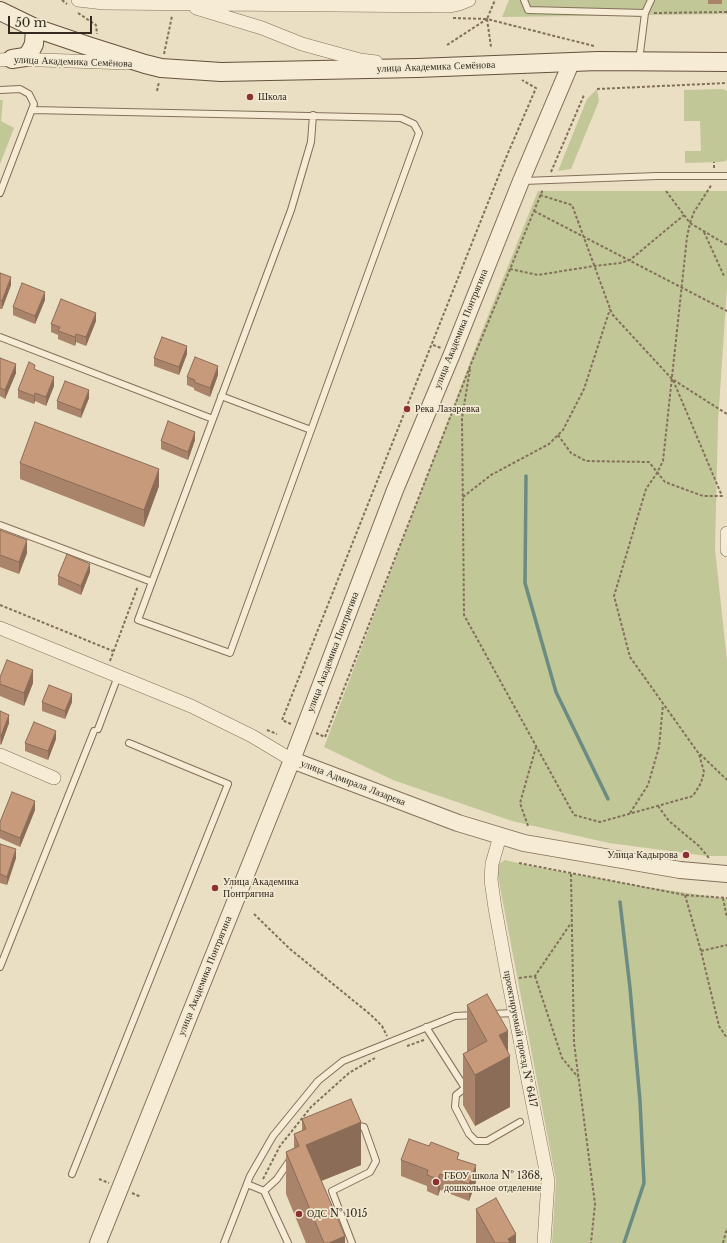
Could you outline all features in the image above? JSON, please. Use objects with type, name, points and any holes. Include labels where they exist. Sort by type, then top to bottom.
[{"type":"main road","name":"улица Академика Семёнова","points":[[0,11],[35,28],[161,68],[221,72],[417,68],[598,61],[727,62]]},
{"type":"main road","points":[[6,60],[25,57],[30,52],[34,44],[35,28]]},
{"type":"street","points":[[73,4],[181,2],[265,5],[450,6],[469,0]]},
{"type":"street","points":[[181,2],[262,28],[302,44],[360,60],[417,68]]},
{"type":"street","points":[[262,28],[254,18],[256,8],[265,5]]},
{"type":"street","name":"улица Академика Семёнова","points":[[6,60],[145,64]]},
{"type":"street","name":"улица Академика Понтрягина","points":[[98,1243],[292,760],[395,490],[452,354],[521,181],[571,63]]},
{"type":"street","points":[[727,533],[727,550]]},
{"type":"street","name":"улица Адмирала Лазарева","points":[[0,628],[192,706],[252,736],[292,760],[458,823],[524,843],[570,852],[680,870],[727,874]]},
{"type":"street","points":[[0,756],[54,778]]},
{"type":"street","name":"проектируемый проезд № 6417","points":[[500,836],[492,864],[491,880],[508,979],[548,1181],[544,1243]]},
{"type":"lane","points":[[524,0],[528,10],[645,13]]},
{"type":"lane","points":[[639,61],[645,13],[651,0]]},
{"type":"lane","points":[[0,90],[20,89],[29,94],[34,104],[0,193]]},
{"type":"lane","points":[[32,110],[313,115],[401,118],[414,124],[419,132],[230,654],[138,620],[291,210],[311,142],[313,115]]},
{"type":"lane","points":[[521,181],[657,176],[727,176]]},
{"type":"lane","points":[[0,337],[213,419]]},
{"type":"lane","points":[[221,396],[311,430]]},
{"type":"lane","points":[[0,525],[152,582]]},
{"type":"lane","points":[[0,967],[118,676]]},
{"type":"lane","points":[[72,1174],[228,784],[129,743]]},
{"type":"lane","points":[[224,1243],[250,1176],[272,1136],[318,1081],[343,1061],[455,1016],[515,1013]]},
{"type":"lane","points":[[426,1027],[465,1088],[456,1095],[455,1107],[469,1134],[476,1141],[487,1141],[520,1122]]},
{"type":"lane","points":[[347,1124],[364,1127],[376,1161],[370,1172],[332,1191],[352,1243]]},
{"type":"lane","points":[[261,1190],[277,1179],[294,1154]]},
{"type":"lane","points":[[247,1184],[261,1190],[288,1243]]},
{"type":"path","points":[[62,0],[73,4],[96,26],[97,34]]},
{"type":"path","points":[[645,13],[727,12]]},
{"type":"path","points":[[447,45],[487,19],[597,47]]},
{"type":"path","points":[[487,19],[491,47]]},
{"type":"path","points":[[166,43],[170,25]]},
{"type":"path","points":[[522,80],[536,88],[282,720],[325,737],[471,364],[540,195],[548,180],[584,95]]},
{"type":"path","points":[[597,89],[727,83]]},
{"type":"path","points":[[714,162],[714,176],[710,187],[694,212],[690,223],[663,461],[646,489],[614,596],[630,658],[699,754],[727,780]]},
{"type":"path","points":[[666,191],[690,223],[727,245]]},
{"type":"path","points":[[540,195],[572,205],[612,314],[672,379],[727,414]]},
{"type":"path","points":[[534,211],[727,311]]},
{"type":"path","points":[[510,269],[538,275],[620,263],[630,260],[684,215]]},
{"type":"path","points":[[704,231],[724,276]]},
{"type":"path","points":[[463,496],[491,475],[548,444],[563,430],[584,389],[610,309]]},
{"type":"path","points":[[433,345],[452,354]]},
{"type":"path","points":[[471,364],[462,418],[464,615],[574,815],[600,822],[693,796],[701,784],[704,772],[699,754]]},
{"type":"path","points":[[558,435],[571,453],[586,461],[649,462],[665,482],[703,496],[722,496],[672,379]]},
{"type":"path","points":[[108,665],[142,578]]},
{"type":"path","points":[[0,605],[113,651]]},
{"type":"path","points":[[629,814],[648,785],[659,747],[663,703]]},
{"type":"path","points":[[267,730],[277,734]]},
{"type":"path","points":[[528,826],[520,803],[536,747]]},
{"type":"path","points":[[658,806],[669,821],[699,846],[709,858]]},
{"type":"path","points":[[520,863],[685,895],[727,898]]},
{"type":"path","points":[[571,874],[574,1043],[595,1204],[591,1243]]},
{"type":"path","points":[[685,895],[701,951],[719,1026],[727,1038]]},
{"type":"path","points":[[723,898],[727,918]]},
{"type":"path","points":[[254,914],[290,949],[371,1015],[382,1026],[390,1042]]},
{"type":"path","points":[[508,979],[535,976],[572,922]]},
{"type":"path","points":[[701,951],[727,945]]},
{"type":"path","points":[[535,976],[562,1058],[578,1077]]},
{"type":"path","points":[[405,1046],[433,1038]]},
{"type":"path","points":[[261,1190],[280,1146],[311,1107],[349,1073],[379,1056]]},
{"type":"path","points":[[723,1243],[727,1228]]},
{"type":"green space","points":[[509,0],[727,0],[727,14],[502,17]]},
{"type":"green space","points":[[597,89],[599,101],[571,169],[558,171],[587,99]]},
{"type":"green space","points":[[723,89],[727,91],[726,161],[685,163],[685,151],[701,151],[700,121],[684,121],[684,90]]},
{"type":"green space","points":[[0,100],[3,100],[1,121],[14,128],[0,164]]},
{"type":"green space","points":[[538,191],[727,191],[727,287],[718,422],[715,549],[727,661],[727,856],[707,856],[609,843],[512,821],[393,780],[324,747],[480,336]]},
{"type":"green space","points":[[505,860],[535,867],[647,887],[727,899],[727,1243],[552,1243],[556,1180],[496,866]]},
{"type":"building","points":[[0,273],[11,277],[2,301],[0,300]]},
{"type":"building","points":[[22,283],[45,292],[35,316],[13,307]]},
{"type":"building","points":[[61,299],[96,313],[86,337],[76,334],[75,337],[58,331],[60,327],[51,324]]},
{"type":"building","points":[[162,337],[187,346],[179,367],[154,358]]},
{"type":"building","points":[[195,357],[218,366],[210,388],[194,382],[195,380],[187,377]]},
{"type":"building","points":[[0,358],[16,364],[5,390],[0,388]]},
{"type":"building","points":[[29,362],[35,365],[34,369],[54,377],[46,397],[35,393],[34,396],[18,390]]},
{"type":"building","points":[[65,381],[89,390],[81,410],[57,401]]},
{"type":"building","points":[[168,421],[195,432],[188,452],[161,441]]},
{"type":"building","points":[[35,422],[159,469],[144,510],[20,463]]},
{"type":"building","points":[[0,530],[27,540],[19,562],[0,555]]},
{"type":"building","points":[[67,554],[90,564],[81,586],[58,576]]},
{"type":"building","points":[[7,660],[33,670],[24,693],[0,684],[0,677]]},
{"type":"building","points":[[49,685],[72,694],[65,711],[42,702]]},
{"type":"building","points":[[0,711],[9,715],[1,736],[0,736]]},
{"type":"building","points":[[34,722],[56,731],[48,751],[25,743]]},
{"type":"building","points":[[12,792],[35,801],[20,838],[0,830],[0,822]]},
{"type":"building","points":[[0,844],[16,849],[7,877],[0,874]]},
{"type":"building","points":[[487,994],[508,1031],[499,1035],[510,1056],[475,1075],[463,1054],[487,1041],[467,1005]]},
{"type":"building","points":[[351,1099],[361,1122],[306,1145],[345,1236],[329,1243],[324,1243],[286,1152],[299,1146],[294,1134],[306,1129],[302,1119]]},
{"type":"building","points":[[409,1139],[429,1146],[431,1142],[459,1153],[457,1159],[476,1165],[469,1184],[440,1174],[438,1179],[427,1175],[428,1170],[401,1160]]},
{"type":"building","points":[[496,1198],[516,1234],[508,1239],[510,1243],[495,1243],[476,1209]]},
{"type":"waterway","points":[[526,476],[525,583],[556,692],[608,799]]},
{"type":"waterway","points":[[620,902],[630,988],[640,1101],[644,1183],[624,1243]]},
{"type":"place","name":"Школа","points":[[250,97]]},
{"type":"place","name":"Река Лазаревка","points":[[407,409]]},
{"type":"place","name":"Улица Кадырова","points":[[686,855]]},
{"type":"place","name":"Улица Академика Понтрягина","points":[[215,888]]},
{"type":"place","name":"ГБОУ школа № 1368, дошкольное отделение","points":[[436,1182]]},
{"type":"place","name":"ОДС № 1015","points":[[299,1214]]}]
